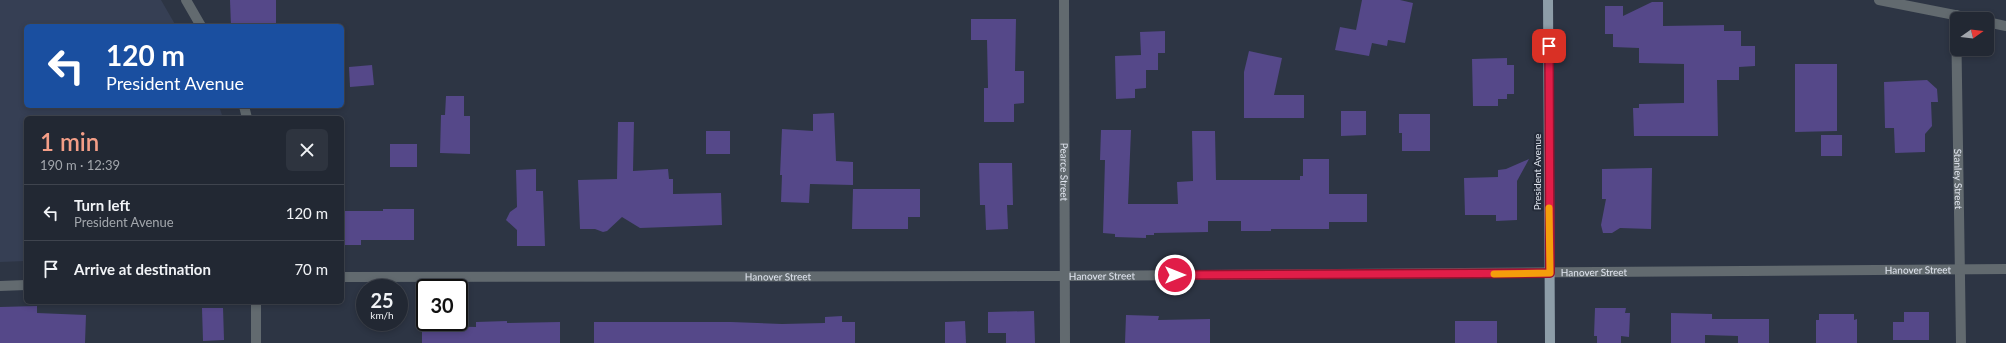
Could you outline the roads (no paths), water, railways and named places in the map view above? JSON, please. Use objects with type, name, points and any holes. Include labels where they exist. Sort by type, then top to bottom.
[{"type":"main road","name":"President Avenue","points":[[1548,0],[1550,343]]},
{"type":"street","points":[[186,0],[200,24]]},
{"type":"street","name":"Pearce Street","points":[[1064,0],[1065,343]]},
{"type":"street","points":[[1879,0],[1950,14]]},
{"type":"street","points":[[1994,23],[2006,26]]},
{"type":"street","name":"Stanley Street","points":[[1957,56],[1961,343]]},
{"type":"street","name":"Hanover Street","points":[[344,277],[1065,276],[2006,269]]},
{"type":"street","points":[[0,286],[24,285]]},
{"type":"street","points":[[256,304],[256,343]]}]
